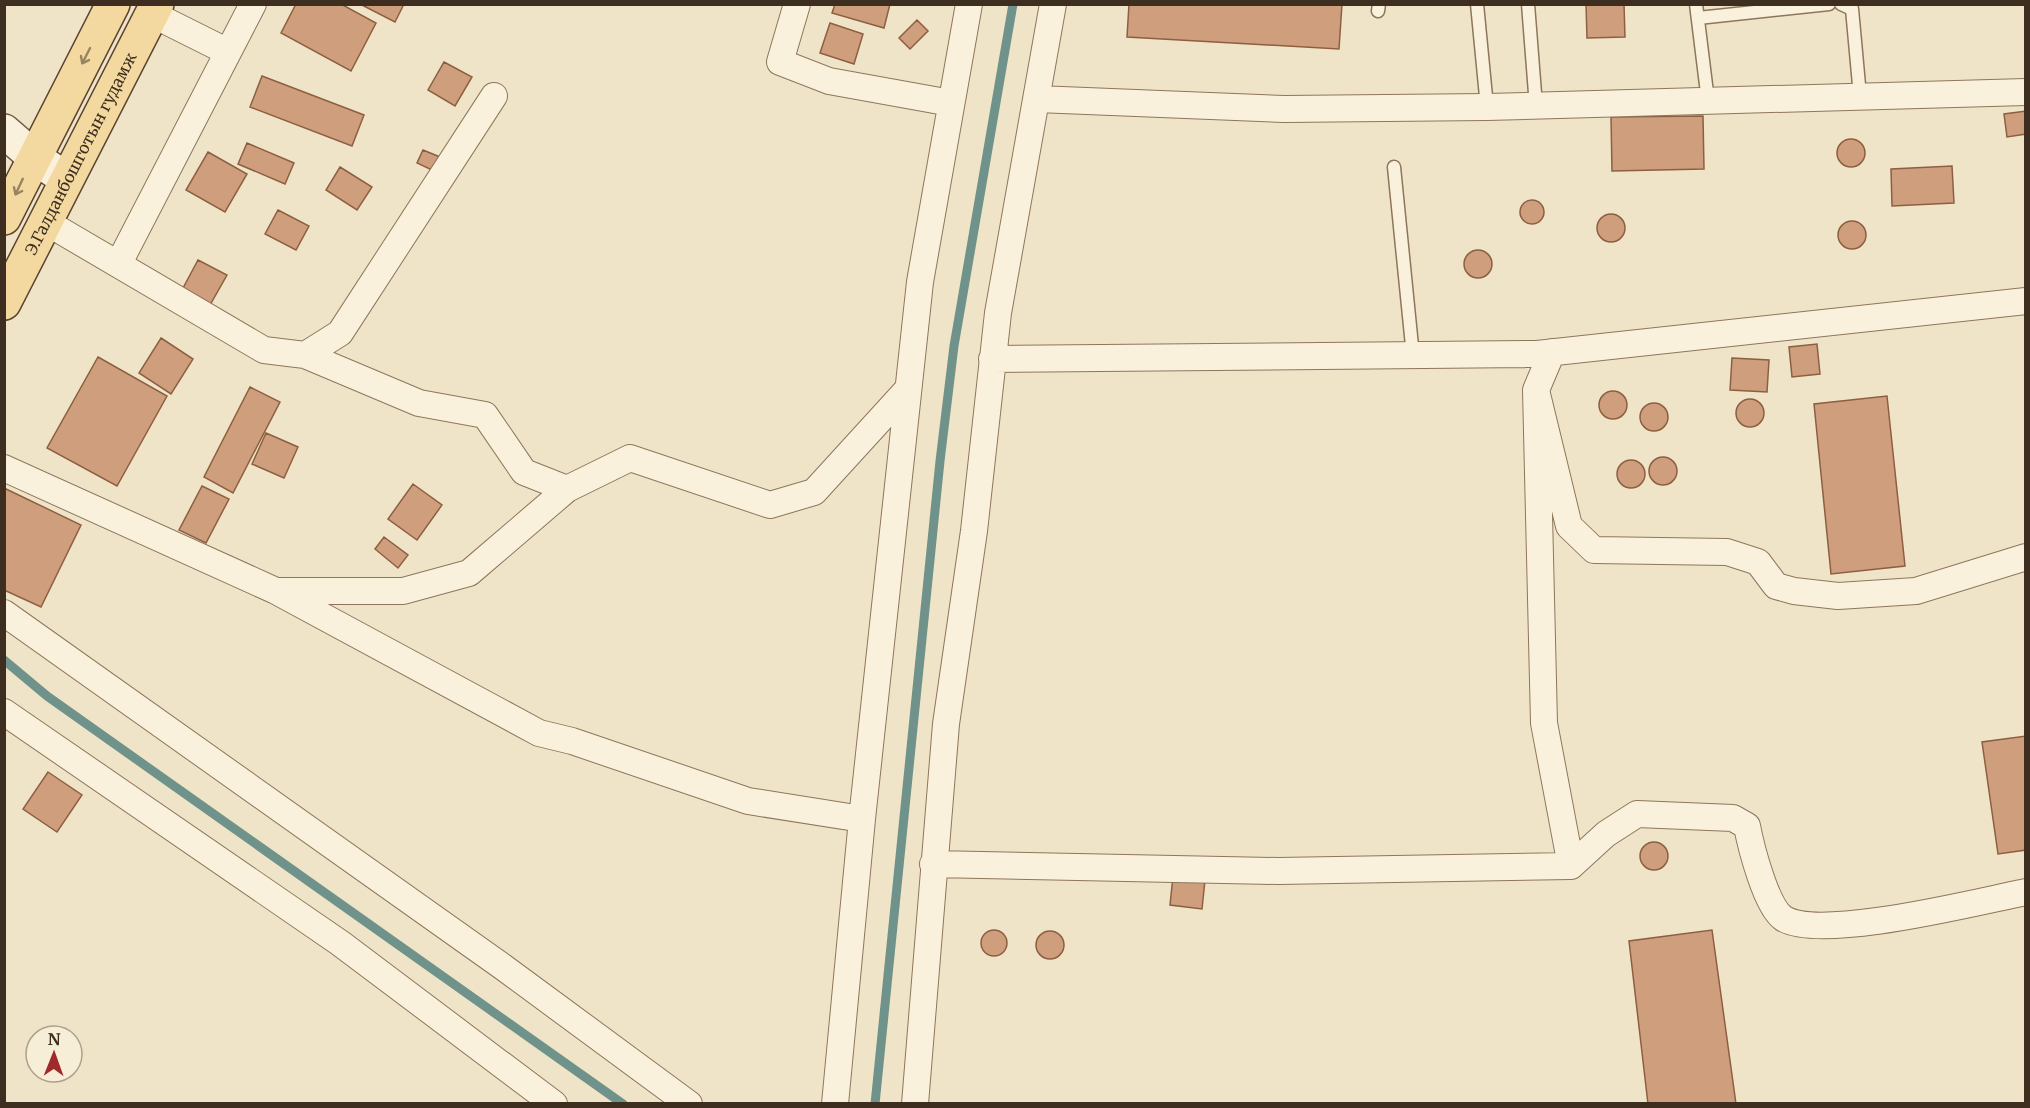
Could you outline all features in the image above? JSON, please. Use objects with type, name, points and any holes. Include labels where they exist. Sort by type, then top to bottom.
[{"type":"main road","points":[[4,218],[113,4]]},
{"type":"main road","name":"Э.Галданбошготын гудамж","points":[[4,303],[154,9]]},
{"type":"main road","points":[[4,131],[34,157],[66,179]]},
{"type":"street","points":[[119,263],[253,4]]},
{"type":"street","points":[[797,4],[780,62],[829,81],[951,103]]},
{"type":"street","points":[[835,1104],[862,819],[920,282],[969,4]]},
{"type":"street","points":[[915,1104],[946,724],[974,531],[992,359],[1053,4]]},
{"type":"street","points":[[154,9],[228,52]]},
{"type":"street","points":[[1037,99],[1284,109],[1536,106],[2025,92]]},
{"type":"street","points":[[305,355],[340,333],[494,96]]},
{"type":"street","points":[[46,222],[264,350],[305,355],[419,403],[485,415],[524,472],[567,489]]},
{"type":"street","points":[[992,359],[1413,356],[1552,352],[2025,301]]},
{"type":"street","points":[[1552,352],[1536,390],[1544,723],[1571,866]]},
{"type":"street","points":[[276,591],[403,591],[469,573],[567,489],[630,458],[770,505],[814,492],[908,388]]},
{"type":"street","points":[[1536,390],[1569,526],[1594,550],[1727,552],[1758,562],[1776,586],[1794,591],[1838,596],[1916,591],[2025,557]]},
{"type":"street","points":[[4,468],[276,591],[539,733],[572,741],[748,801],[862,819]]},
{"type":"street","points":[[4,613],[503,967],[689,1104]]},
{"type":"street","points":[[4,712],[340,943],[555,1104]]},
{"type":"street","points":[[933,864],[1278,871],[1571,866],[1606,834],[1637,814],[1733,818],[1747,826],[1770,899],[1783,918],[1812,927],[1908,916],[2025,892]]},
{"type":"lane","points":[[1477,4],[1487,107]]},
{"type":"lane","points":[[1528,4],[1536,106]]},
{"type":"lane","points":[[1696,4],[1708,101]]},
{"type":"lane","points":[[1698,18],[1829,4]]},
{"type":"lane","points":[[1841,4],[1852,9],[1860,96]]},
{"type":"lane","points":[[1394,167],[1413,356]]},
{"type":"building","points":[[296,4],[341,4],[376,23],[351,71],[281,33]]},
{"type":"building","points":[[360,4],[404,4],[395,22]]},
{"type":"building","points":[[835,4],[890,4],[884,28],[832,13]]},
{"type":"building","points":[[1129,4],[1342,4],[1339,49],[1127,37]]},
{"type":"building","points":[[1586,4],[1624,4],[1625,37],[1587,38]]},
{"type":"building","points":[[917,20],[928,31],[910,49],[899,38]]},
{"type":"building","points":[[830,23],[863,34],[854,64],[820,53]]},
{"type":"building","points":[[444,62],[472,77],[455,106],[428,90]]},
{"type":"building","points":[[262,76],[364,115],[352,146],[250,107]]},
{"type":"building","points":[[2026,111],[2026,134],[2007,137],[2004,114]]},
{"type":"building","points":[[1703,116],[1704,169],[1612,171],[1611,117]]},
{"type":"building","points":[[1851,139],[1861,143],[1865,153],[1861,163],[1851,167],[1841,163],[1837,153],[1841,143]]},
{"type":"building","points":[[247,143],[294,163],[285,184],[238,164]]},
{"type":"building","points":[[423,150],[440,157],[434,171],[417,163]]},
{"type":"building","points":[[208,152],[247,174],[225,212],[186,190]]},
{"type":"building","points":[[1952,166],[1954,203],[1892,206],[1891,169]]},
{"type":"building","points":[[340,167],[372,187],[357,210],[326,190]]},
{"type":"building","points":[[1532,200],[1541,203],[1544,212],[1541,221],[1532,224],[1523,221],[1520,212],[1523,203]]},
{"type":"building","points":[[278,210],[309,226],[296,250],[265,234]]},
{"type":"building","points":[[1611,214],[1621,218],[1625,228],[1621,238],[1611,242],[1601,238],[1597,228],[1601,218]]},
{"type":"building","points":[[1852,221],[1862,225],[1866,235],[1862,245],[1852,249],[1842,245],[1838,235],[1842,225]]},
{"type":"building","points":[[1478,250],[1488,254],[1492,264],[1488,274],[1478,278],[1468,274],[1464,264],[1468,254]]},
{"type":"building","points":[[198,260],[227,275],[210,305],[182,290]]},
{"type":"building","points":[[161,338],[193,359],[171,394],[139,373]]},
{"type":"building","points":[[1817,344],[1820,374],[1792,377],[1789,347]]},
{"type":"building","points":[[98,357],[167,396],[117,486],[47,448]]},
{"type":"building","points":[[1732,358],[1769,360],[1767,392],[1730,390]]},
{"type":"building","points":[[250,387],[280,402],[233,493],[204,477]]},
{"type":"building","points":[[1613,391],[1623,395],[1627,405],[1623,415],[1613,419],[1603,415],[1599,405],[1603,395]]},
{"type":"building","points":[[1887,396],[1905,566],[1831,574],[1814,404]]},
{"type":"building","points":[[1750,399],[1760,403],[1764,413],[1760,423],[1750,427],[1740,423],[1736,413],[1740,403]]},
{"type":"building","points":[[1654,403],[1664,407],[1668,417],[1664,427],[1654,431],[1644,427],[1640,417],[1644,407]]},
{"type":"building","points":[[266,433],[298,447],[284,478],[252,464]]},
{"type":"building","points":[[1663,457],[1673,461],[1677,471],[1673,481],[1663,485],[1653,481],[1649,471],[1653,461]]},
{"type":"building","points":[[1631,460],[1641,464],[1645,474],[1641,484],[1631,488],[1621,484],[1617,474],[1621,464]]},
{"type":"building","points":[[413,484],[442,505],[417,540],[388,519]]},
{"type":"building","points":[[202,486],[229,499],[206,543],[179,530]]},
{"type":"building","points":[[4,488],[81,525],[41,607],[4,590]]},
{"type":"building","points":[[384,537],[408,555],[398,568],[375,549]]},
{"type":"building","points":[[2026,736],[2026,850],[1998,854],[1982,742]]},
{"type":"building","points":[[48,772],[82,795],[57,832],[23,809]]},
{"type":"building","points":[[1654,842],[1664,846],[1668,856],[1664,866],[1654,870],[1644,866],[1640,856],[1644,846]]},
{"type":"building","points":[[1173,876],[1205,880],[1202,909],[1170,905]]},
{"type":"building","points":[[994,930],[1003,934],[1007,943],[1003,952],[994,956],[985,952],[981,943],[985,934]]},
{"type":"building","points":[[1712,930],[1736,1104],[1648,1104],[1629,941]]},
{"type":"building","points":[[1050,931],[1060,935],[1064,945],[1060,955],[1050,959],[1040,955],[1036,945],[1040,935]]},
{"type":"waterway","points":[[875,1104],[940,461],[954,346],[1013,4]]},
{"type":"waterway","points":[[4,660],[47,696],[623,1104]]}]
